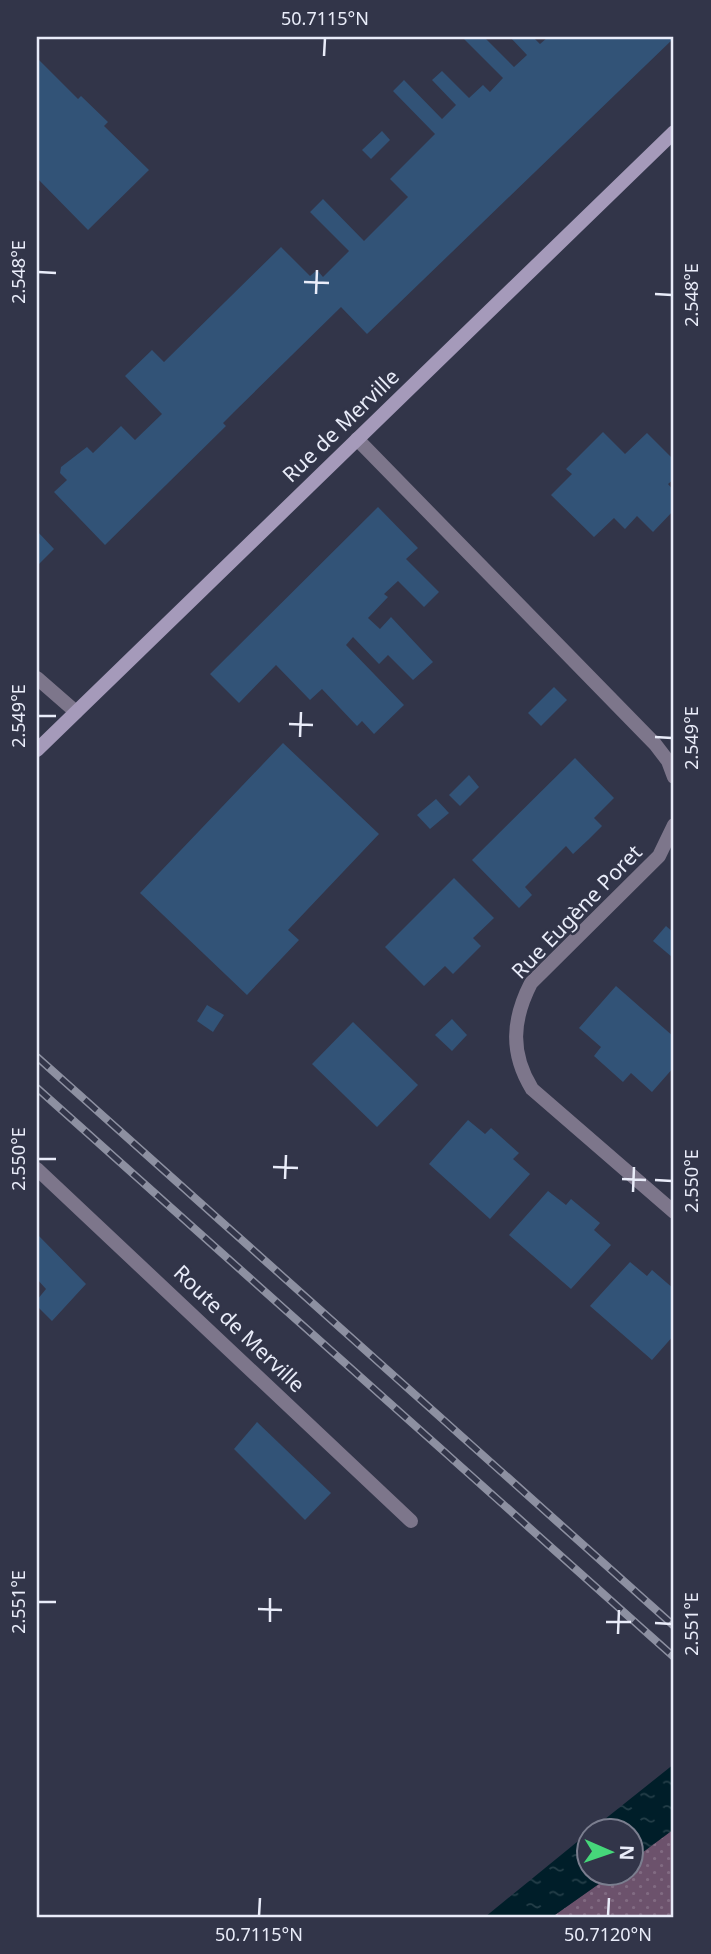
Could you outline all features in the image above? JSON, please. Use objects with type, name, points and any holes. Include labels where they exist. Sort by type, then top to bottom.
[{"type":"street","name":"Rue de Merville","points":[[37,750],[674,132]]},
{"type":"street","points":[[357,439],[655,744],[674,777]]},
{"type":"street","points":[[37,678],[76,712]]},
{"type":"street","name":"Rue Eugène Poret","points":[[674,825],[659,856],[531,983],[522,1002],[514,1040],[523,1073],[532,1089],[674,1212]]},
{"type":"street","name":"Route de Merville","points":[[37,1169],[411,1521]]},
{"type":"shaded area","points":[[674,1829],[674,1917],[552,1917],[593,1888],[644,1888],[644,1851]]},
{"type":"water","points":[[674,1764],[674,1829],[644,1851],[644,1818],[606,1818]]},
{"type":"water","points":[[574,1844],[574,1888],[593,1888],[552,1917],[485,1917]]},
{"type":"building","points":[[462,37],[484,37],[514,67],[527,55],[510,37],[533,37],[540,44],[548,37],[674,38],[367,334],[341,307],[223,423],[226,426],[105,545],[54,492],[67,480],[60,473],[61,467],[87,447],[93,453],[121,426],[135,440],[162,414],[125,376],[152,350],[164,362],[281,247],[310,276],[317,270],[323,277],[349,251],[310,212],[323,199],[364,241],[408,197],[390,179],[435,134],[393,91],[404,80],[442,119],[456,105],[432,80],[442,71],[469,98],[483,85],[490,92],[503,78]]},
{"type":"building","points":[[37,58],[78,99],[81,96],[108,122],[104,126],[149,170],[88,230],[37,178]]},
{"type":"building","points":[[382,131],[390,140],[371,159],[362,150]]},
{"type":"building","points":[[603,432],[625,454],[647,433],[674,460],[674,479],[668,484],[674,491],[674,510],[653,532],[637,516],[625,529],[614,518],[594,537],[551,495],[572,474],[566,469]]},
{"type":"building","points":[[378,507],[418,548],[406,559],[439,592],[424,607],[398,581],[384,594],[388,597],[368,618],[380,629],[391,617],[433,662],[413,680],[388,655],[379,664],[353,637],[346,645],[404,705],[374,734],[362,721],[357,726],[322,689],[310,700],[276,665],[239,703],[210,674]]},
{"type":"building","points":[[37,531],[54,549],[37,566]]},
{"type":"building","points":[[554,687],[567,700],[541,726],[528,713]]},
{"type":"building","points":[[283,743],[379,834],[288,930],[299,940],[247,995],[140,893]]},
{"type":"building","points":[[575,758],[614,798],[594,818],[602,826],[573,854],[566,846],[525,887],[532,895],[519,908],[472,860]]},
{"type":"building","points":[[469,775],[479,787],[460,806],[449,795]]},
{"type":"building","points":[[436,799],[449,813],[430,829],[417,815]]},
{"type":"building","points":[[454,878],[494,918],[473,938],[481,946],[453,974],[445,966],[424,986],[385,947]]},
{"type":"building","points":[[666,926],[674,933],[672,957],[653,941]]},
{"type":"building","points":[[616,986],[674,1037],[674,1067],[652,1092],[631,1073],[623,1082],[594,1056],[601,1047],[579,1028]]},
{"type":"building","points":[[207,1005],[224,1015],[213,1032],[197,1021]]},
{"type":"building","points":[[452,1019],[467,1035],[452,1051],[435,1035]]},
{"type":"building","points":[[353,1022],[418,1085],[377,1127],[312,1064]]},
{"type":"building","points":[[468,1120],[485,1134],[491,1128],[519,1153],[513,1159],[530,1174],[490,1219],[429,1164]]},
{"type":"building","points":[[548,1191],[566,1205],[571,1199],[600,1223],[594,1230],[611,1245],[571,1289],[509,1235]]},
{"type":"building","points":[[37,1234],[86,1284],[52,1321],[37,1306],[37,1300],[46,1289],[37,1279]]},
{"type":"building","points":[[630,1262],[647,1276],[652,1270],[674,1289],[674,1335],[652,1360],[590,1306]]},
{"type":"building","points":[[257,1422],[331,1493],[305,1520],[234,1449]]},
{"type":"railway","points":[[37,1057],[674,1626]]},
{"type":"railway","points":[[37,1088],[674,1657]]}]
